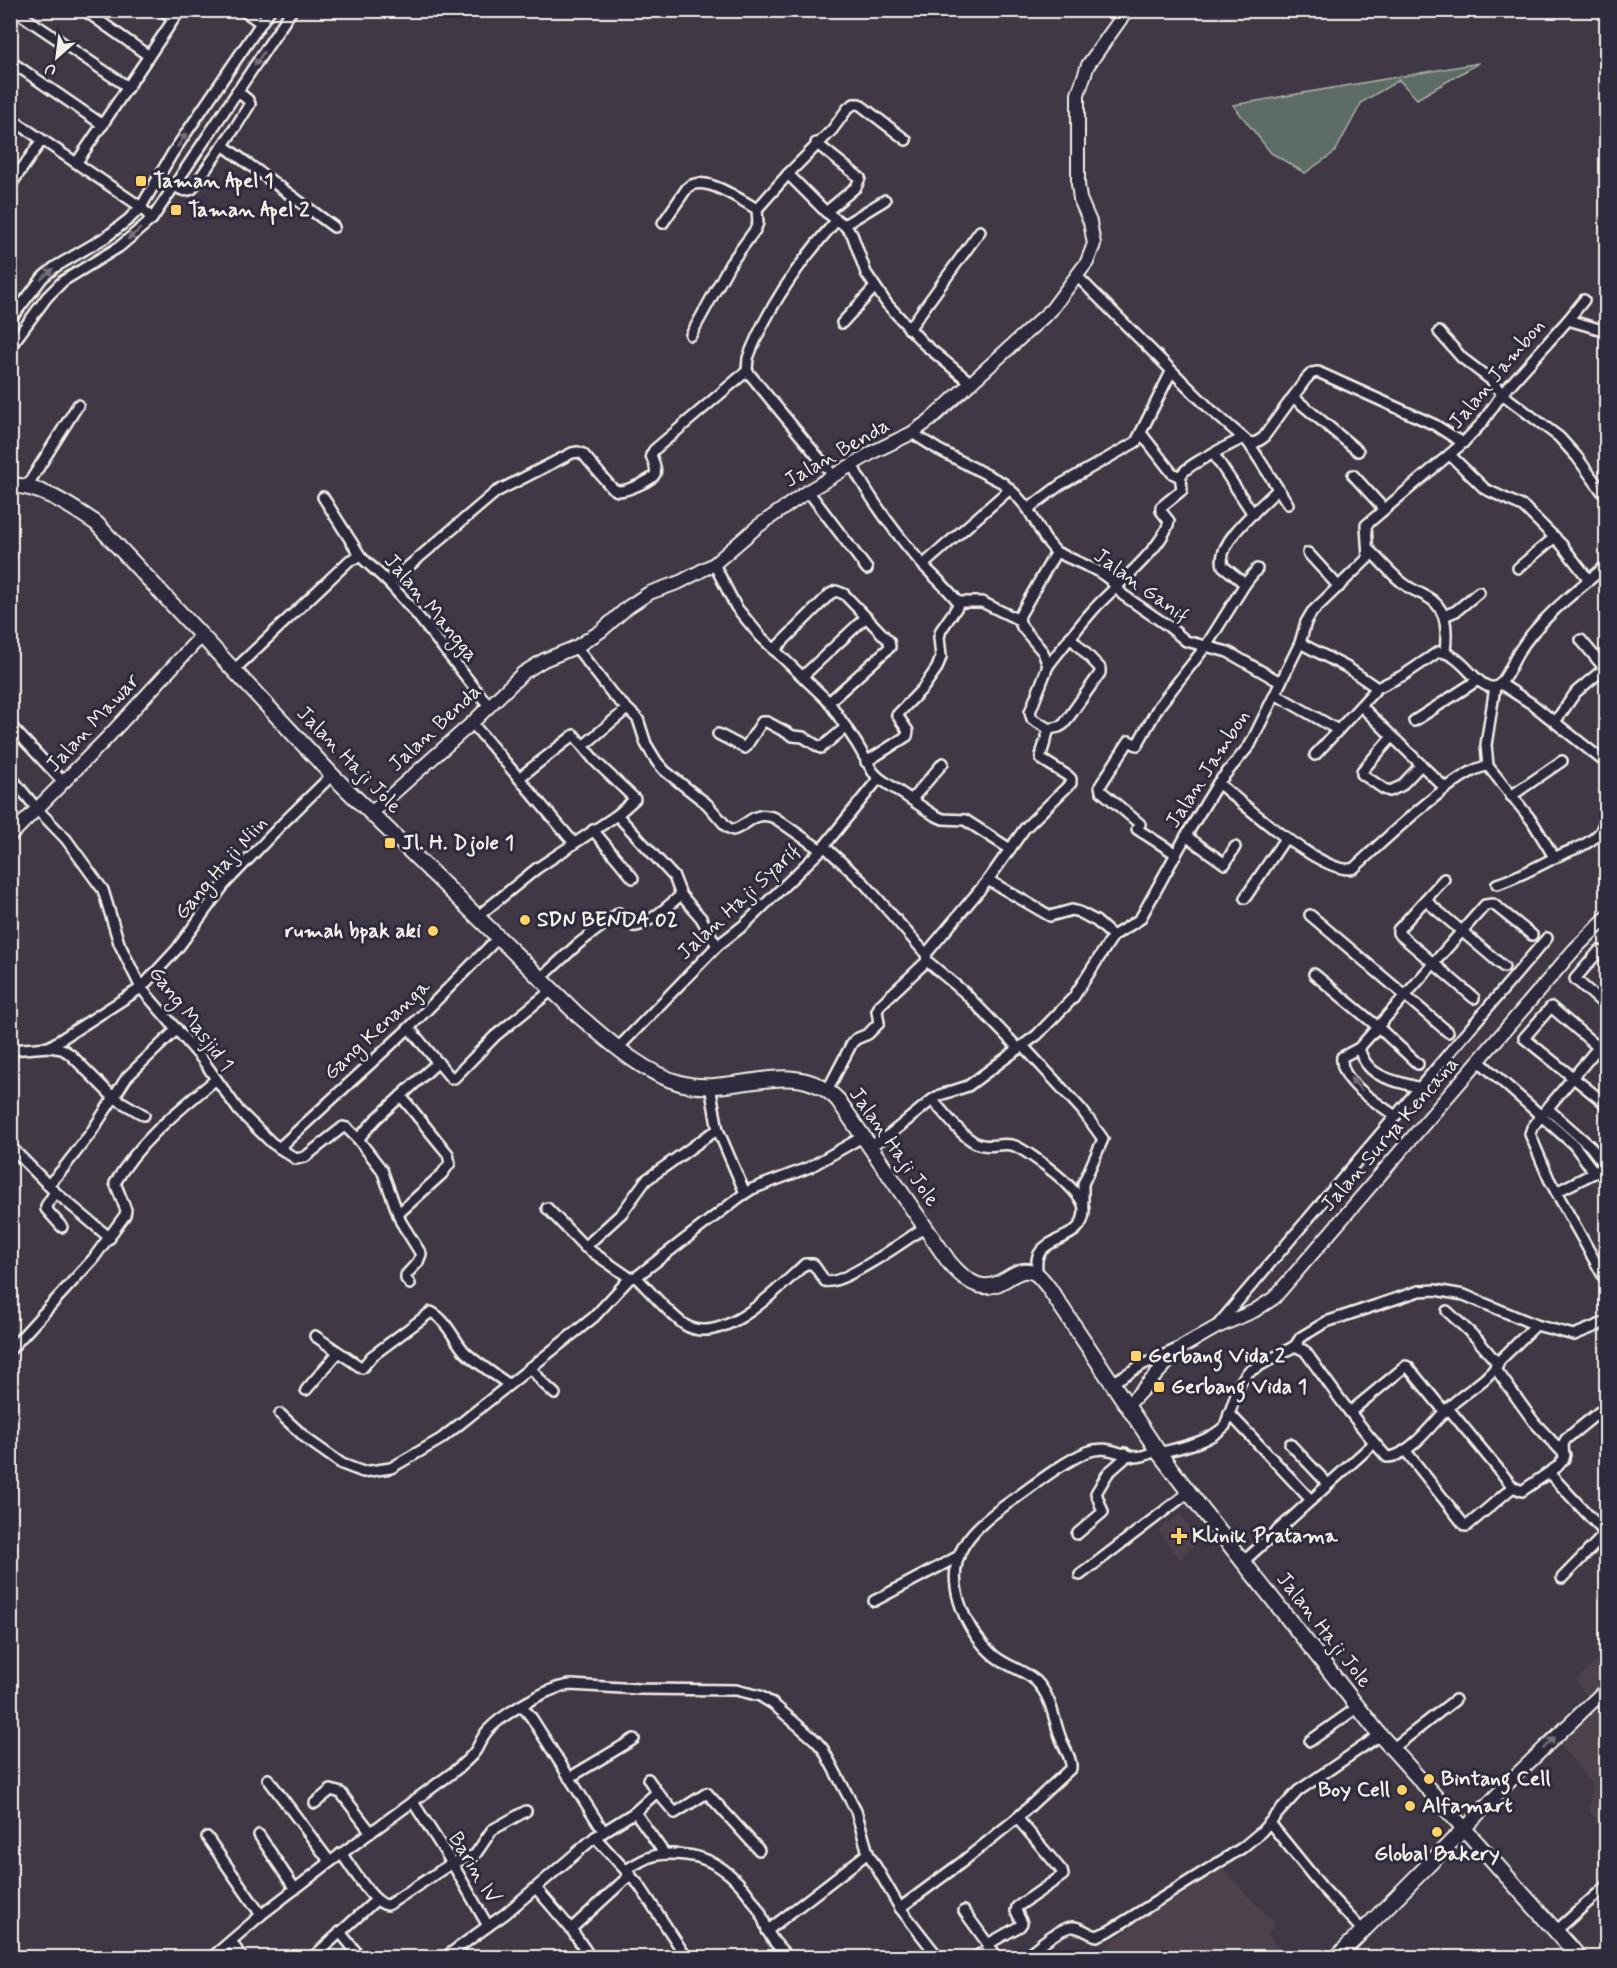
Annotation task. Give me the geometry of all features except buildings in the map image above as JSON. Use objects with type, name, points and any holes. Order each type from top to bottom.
[{"type":"main road","name":"Jalan Haji Jole","points":[[10,485],[27,486],[54,497],[96,523],[332,775],[578,1015],[618,1048],[666,1078],[681,1083],[710,1086],[785,1077],[804,1080],[827,1091],[838,1100],[956,1270],[974,1284],[985,1287],[1024,1271],[1037,1274],[1158,1451],[1380,1735],[1580,1958]]},
{"type":"main road","points":[[1343,1955],[1362,1930],[1464,1829]]},
{"type":"street","points":[[14,10],[128,87]]},
{"type":"street","points":[[84,10],[149,56]]},
{"type":"street","points":[[77,162],[177,15],[162,10]]},
{"type":"street","points":[[243,10],[261,23]]},
{"type":"street","points":[[10,320],[43,277],[106,237],[141,207],[172,154],[270,10]]},
{"type":"street","points":[[10,347],[47,297],[63,281],[119,247],[152,219],[292,10]]},
{"type":"street","name":"Jalan Benda","points":[[371,813],[472,723],[523,673],[544,660],[576,647],[601,631],[628,607],[649,593],[680,582],[714,564],[757,527],[833,474],[912,433],[950,404],[1051,309],[1087,262],[1094,244],[1090,222],[1080,199],[1078,184],[1078,94],[1088,65],[1127,10]]},
{"type":"street","points":[[10,61],[103,125]]},
{"type":"street","points":[[173,185],[182,191],[187,192],[192,189],[224,146],[249,104],[248,100],[237,91]]},
{"type":"street","points":[[692,335],[730,264],[755,230],[758,223],[757,209],[816,143],[832,130],[848,108],[859,104],[906,140]]},
{"type":"street","points":[[10,118],[141,207],[152,219]]},
{"type":"street","points":[[10,186],[13,176],[42,140]]},
{"type":"street","points":[[816,143],[860,178],[856,187],[826,212]]},
{"type":"street","points":[[224,146],[334,227]]},
{"type":"street","points":[[788,174],[852,234],[866,273],[909,329],[936,355],[971,383]]},
{"type":"street","points":[[663,224],[687,188],[692,183],[698,182],[711,185],[757,209]]},
{"type":"street","points":[[833,474],[747,371],[748,358],[783,289],[804,259],[840,223],[885,200]]},
{"type":"street","points":[[909,329],[980,231]]},
{"type":"street","points":[[1077,276],[1171,372],[1245,440],[1288,504]]},
{"type":"street","points":[[842,323],[875,287]]},
{"type":"street","points":[[1568,320],[1584,300]]},
{"type":"street","name":"Jalan Jambon","points":[[280,1414],[297,1432],[329,1456],[354,1469],[372,1472],[391,1468],[441,1438],[594,1317],[633,1277],[745,1193],[867,1141],[889,1135],[932,1100],[968,1086],[1037,1035],[1073,998],[1113,936],[1140,919],[1218,783],[1250,745],[1300,643],[1306,622],[1312,612],[1368,558],[1366,525],[1463,443],[1482,423],[1502,394],[1568,320],[1606,331]]},
{"type":"street","points":[[1439,332],[1462,358],[1491,380],[1502,394],[1559,437],[1577,457],[1606,497]]},
{"type":"street","points":[[389,583],[496,492],[572,453],[583,454],[610,487],[616,491],[649,481],[654,477],[656,471],[651,455],[654,450],[747,371]]},
{"type":"street","points":[[1028,509],[1060,485],[1092,469],[1136,442],[1171,372]]},
{"type":"street","points":[[1180,477],[1213,453],[1245,440],[1255,443],[1263,438],[1312,373],[1325,374],[1435,424],[1463,443]]},
{"type":"street","points":[[1293,397],[1358,451]]},
{"type":"street","points":[[27,486],[78,405]]},
{"type":"street","points":[[912,433],[939,450],[1003,483],[1028,509],[1056,552],[1020,615],[1022,627],[1043,652],[1048,666]]},
{"type":"street","points":[[1141,433],[1172,473],[1180,477]]},
{"type":"street","points":[[1213,453],[1253,514]]},
{"type":"street","points":[[1450,455],[1485,489],[1524,507],[1555,537],[1589,580]]},
{"type":"street","points":[[852,465],[891,525],[923,565],[958,602],[982,602],[1020,620]]},
{"type":"street","points":[[1353,475],[1384,508]]},
{"type":"street","points":[[1070,637],[1100,668],[1100,673],[1064,724],[1049,729],[1030,716],[1048,666],[1070,637],[1115,586],[1137,567],[1168,526],[1169,521],[1161,511],[1161,507],[1182,490],[1180,477]]},
{"type":"street","points":[[923,565],[1010,489]]},
{"type":"street","points":[[1245,584],[1222,566],[1221,560],[1235,530],[1278,489]]},
{"type":"street","points":[[808,491],[867,569]]},
{"type":"street","points":[[323,497],[361,556]]},
{"type":"street","points":[[1518,568],[1555,537]]},
{"type":"street","points":[[1369,550],[1394,576],[1432,600],[1444,615],[1447,632],[1445,652]]},
{"type":"street","name":"Jalan Ganif","points":[[1056,552],[1098,571],[1123,595],[1186,641],[1228,652],[1280,682]]},
{"type":"street","points":[[1308,553],[1339,587]]},
{"type":"street","name":"Jalan Mangga","points":[[234,670],[350,560],[361,556],[389,583],[489,705]]},
{"type":"street","points":[[714,564],[736,607],[761,637],[829,702],[866,762],[879,778],[943,819],[965,820],[1010,849]]},
{"type":"street","points":[[1554,857],[1532,821],[1488,766],[1486,745],[1498,685],[1517,654],[1535,629],[1606,566]]},
{"type":"street","points":[[1176,854],[1137,829],[1140,824],[1101,791],[1100,786],[1129,741],[1137,745],[1159,706],[1206,646],[1257,569]]},
{"type":"street","points":[[774,650],[830,594],[836,591],[844,594],[889,641],[890,646],[829,702]]},
{"type":"street","points":[[1444,615],[1456,611],[1479,592]]},
{"type":"street","points":[[866,762],[908,736],[908,732],[897,715],[923,688],[937,668],[941,657],[939,637],[941,630],[958,602]]},
{"type":"street","points":[[803,676],[866,617]]},
{"type":"street","name":"Jalan Mawar","points":[[10,836],[64,783],[202,635]]},
{"type":"street","points":[[1555,722],[1576,692],[1606,669],[1581,640]]},
{"type":"street","points":[[1300,643],[1348,668],[1377,688]]},
{"type":"street","points":[[576,647],[613,695],[638,720],[646,744],[665,771],[707,804],[733,830],[752,818],[768,815],[804,840],[822,848],[865,884],[927,957],[1082,1110],[1102,1139],[1083,1184],[1083,1222],[1078,1228],[1041,1250],[1037,1261],[1037,1274]]},
{"type":"street","points":[[1315,755],[1377,688],[1404,675],[1438,652],[1445,652],[1457,657],[1478,680],[1488,686],[1498,685],[1555,722],[1606,763]]},
{"type":"street","points":[[1414,721],[1478,680]]},
{"type":"street","points":[[1275,694],[1338,730]]},
{"type":"street","points":[[1361,706],[1445,788]]},
{"type":"street","points":[[583,746],[627,709]]},
{"type":"street","points":[[718,734],[745,748],[762,723],[767,722],[792,736],[803,737],[821,748],[846,727]]},
{"type":"street","points":[[472,723],[574,843]]},
{"type":"street","points":[[10,725],[64,783]]},
{"type":"street","points":[[827,1091],[852,1043],[868,1034],[879,1023],[877,1011],[880,1005],[927,957],[1038,814],[1071,783],[1068,776],[1041,759],[1049,729]]},
{"type":"street","points":[[477,917],[536,869],[617,815],[633,802],[634,797],[596,761],[573,735],[519,778]]},
{"type":"street","points":[[1392,737],[1362,771],[1362,774],[1390,791],[1401,786],[1421,765]]},
{"type":"street","points":[[1511,796],[1562,761]]},
{"type":"street","points":[[912,799],[943,763]]},
{"type":"street","points":[[1218,783],[1286,837],[1330,865],[1348,870],[1354,868],[1445,788],[1475,769],[1488,766]]},
{"type":"street","name":"Gang Haji Niin","points":[[49,1047],[141,988],[177,949],[225,885],[332,775]]},
{"type":"street","name":"Gang Masjid 1","points":[[10,776],[66,839],[103,890],[119,943],[141,988],[202,1059],[239,1111],[279,1148]]},
{"type":"street","name":"Jalan Haji Syarif","points":[[618,1048],[717,946],[744,925],[822,848],[879,778]]},
{"type":"street","points":[[1497,884],[1521,876],[1554,857],[1575,850],[1599,833],[1604,825],[1606,796]]},
{"type":"street","points":[[617,815],[674,877],[681,895],[701,918],[717,946]]},
{"type":"street","points":[[593,830],[633,878]]},
{"type":"street","points":[[1186,836],[1225,864],[1235,847]]},
{"type":"street","points":[[1245,898],[1286,837]]},
{"type":"street","points":[[1444,879],[1398,930],[1398,933],[1474,998]]},
{"type":"street","points":[[988,880],[1046,915],[1072,910],[1079,912],[1096,921],[1113,936]]},
{"type":"street","points":[[541,978],[578,944],[619,913],[631,926],[637,926],[681,895]]},
{"type":"street","points":[[1425,900],[1503,966]]},
{"type":"street","points":[[1395,1116],[1351,1082],[1341,1059],[1359,1048],[1485,905],[1493,904],[1532,935]]},
{"type":"street","points":[[1310,915],[1449,1032]]},
{"type":"street","name":"Jalan Surya Kencana","points":[[1113,1382],[1215,1328],[1254,1311],[1274,1298],[1574,950],[1606,918]]},
{"type":"street","name":"Gang Kenanga","points":[[279,1148],[312,1115],[410,1028],[499,937]]},
{"type":"street","points":[[1215,1328],[1547,938]]},
{"type":"street","points":[[1606,958],[1599,951],[1575,979],[1606,1006]]},
{"type":"street","points":[[1314,974],[1378,1027],[1418,1064]]},
{"type":"street","points":[[410,1028],[451,1078],[454,1078],[495,1036],[552,990]]},
{"type":"street","points":[[1603,1051],[1551,1006],[1524,1038],[1606,1104]]},
{"type":"street","points":[[48,1185],[90,1134],[127,1077],[177,1029]]},
{"type":"street","points":[[1606,1038],[1603,1051],[1573,1079],[1532,1128],[1530,1134],[1556,1192],[1606,1281]]},
{"type":"street","points":[[10,1050],[49,1047],[62,1049],[70,1054],[113,1097],[144,1115]]},
{"type":"street","points":[[1359,1048],[1370,1070],[1381,1076],[1420,1088]]},
{"type":"street","points":[[1479,1060],[1590,1146],[1606,1168],[1556,1192]]},
{"type":"street","points":[[358,1139],[438,1062]]},
{"type":"street","points":[[10,1350],[110,1238],[126,1213],[116,1181],[140,1147],[159,1127],[215,1080]]},
{"type":"street","points":[[710,1086],[718,1130],[745,1193]]},
{"type":"street","points":[[398,1214],[442,1174],[450,1163],[448,1154],[401,1096]]},
{"type":"street","points":[[932,1100],[975,1143],[987,1146],[1014,1146],[1066,1181],[1083,1202]]},
{"type":"street","points":[[1545,1112],[1574,1145],[1594,1173]]},
{"type":"street","points":[[279,1148],[298,1160],[343,1127],[350,1130],[382,1170],[398,1214],[421,1254],[420,1260],[406,1275],[410,1284]]},
{"type":"street","points":[[585,1247],[622,1213],[646,1180],[718,1130]]},
{"type":"street","points":[[10,1146],[55,1192],[110,1238]]},
{"type":"street","points":[[55,1192],[46,1209],[62,1227]]},
{"type":"street","points":[[547,1208],[585,1247],[633,1277],[683,1324],[700,1331],[721,1327],[753,1308],[770,1296],[805,1264],[813,1264],[825,1281],[836,1282],[925,1227]]},
{"type":"street","points":[[900,1908],[1017,1818],[1071,1768],[1050,1701],[1044,1690],[1028,1675],[993,1655],[967,1620],[957,1591],[956,1576],[959,1556],[964,1545],[986,1520],[1070,1461],[1089,1452],[1098,1450],[1125,1453],[1135,1457],[1198,1443],[1224,1426],[1244,1376],[1295,1346],[1301,1337],[1326,1322],[1419,1291],[1435,1290],[1464,1295],[1536,1325],[1574,1335],[1606,1322]]},
{"type":"street","points":[[1448,1311],[1477,1339],[1534,1422],[1565,1455]]},
{"type":"street","points":[[315,1336],[362,1368],[372,1356],[431,1312],[447,1328],[464,1351],[508,1384]]},
{"type":"street","points":[[1295,1346],[1305,1351],[1374,1443],[1387,1457],[1392,1457],[1405,1450],[1425,1433],[1536,1325]]},
{"type":"street","name":"Jalan Surya Kencana","points":[[1128,1405],[1182,1347]]},
{"type":"street","points":[[306,1390],[338,1353]]},
{"type":"street","points":[[1350,1412],[1406,1366],[1513,1487],[1519,1490],[1526,1489],[1564,1459],[1563,1444],[1566,1439],[1599,1412]]},
{"type":"street","points":[[530,1367],[555,1394]]},
{"type":"street","points":[[1229,1413],[1311,1500]]},
{"type":"street","points":[[1244,1561],[1374,1443]]},
{"type":"street","points":[[1290,1444],[1328,1484]]},
{"type":"street","points":[[1405,1450],[1465,1526],[1513,1487]]},
{"type":"street","points":[[1077,1534],[1104,1511],[1096,1493],[1108,1473],[1124,1459],[1125,1453]]},
{"type":"street","points":[[1549,1473],[1606,1533],[1562,1578]]},
{"type":"street","points":[[1080,1575],[1189,1492]]},
{"type":"street","points":[[874,1601],[959,1556]]},
{"type":"street","points":[[211,1958],[261,1915],[341,1853],[466,1761],[488,1730],[554,1688],[571,1685],[639,1689],[736,1690],[760,1696],[773,1704],[823,1749],[856,1811],[868,1853],[900,1908],[939,1958]]},
{"type":"street","points":[[1464,1829],[1515,1776],[1606,1689]]},
{"type":"street","points":[[1392,1749],[1455,1700]]},
{"type":"street","points":[[522,1707],[531,1717],[604,1832]]},
{"type":"street","points":[[1310,1741],[1358,1707]]},
{"type":"street","points":[[1023,1958],[1067,1928],[1073,1927],[1097,1935],[1109,1931],[1242,1848],[1270,1823],[1298,1791],[1380,1735]]},
{"type":"street","points":[[569,1778],[634,1739]]},
{"type":"street","points":[[268,1779],[330,1862]]},
{"type":"street","points":[[648,1779],[675,1813],[707,1793],[759,1850]]},
{"type":"street","points":[[315,1803],[331,1790],[341,1793],[370,1831]]},
{"type":"street","name":"Barin IV","points":[[413,1802],[452,1863],[488,1926],[595,1838],[635,1812],[657,1792]]},
{"type":"street","points":[[341,1853],[376,1900],[385,1906],[452,1863],[475,1855],[492,1830],[526,1810]]},
{"type":"street","points":[[635,1812],[664,1853]]},
{"type":"street","points":[[975,1958],[989,1945],[1020,1926],[1022,1923],[1016,1911],[1017,1907],[1063,1875],[1062,1870],[1017,1818]]},
{"type":"street","points":[[1270,1823],[1321,1886],[1362,1930]]},
{"type":"street","points":[[259,1835],[295,1889]]},
{"type":"street","points":[[207,1837],[261,1915]]},
{"type":"street","points":[[595,1838],[628,1873],[687,1958]]},
{"type":"street","points":[[571,1929],[628,1873],[650,1857],[664,1853],[699,1857],[719,1865],[729,1873],[751,1898],[767,1931],[789,1958]]},
{"type":"street","points":[[767,1931],[868,1853]]},
{"type":"street","points":[[1556,1931],[1606,1886]]},
{"type":"street","points":[[536,1888],[571,1929],[591,1958]]},
{"type":"street","points":[[312,1958],[376,1900]]},
{"type":"street","points":[[964,1911],[998,1958]]},
{"type":"street","points":[[444,1958],[488,1926]]},
{"type":"street","points":[[340,1932],[361,1958]]},
{"type":"street","points":[[231,1941],[242,1958]]},
{"type":"shaded area","name":"Klinik Pratama","points":[[1180,1514],[1200,1541],[1180,1559],[1158,1531]]},
{"type":"shaded area","points":[[1606,1653],[1606,1827],[1590,1813],[1591,1784],[1554,1736],[1592,1705],[1576,1680]]},
{"type":"shaded area","points":[[1217,1863],[1275,1924],[1268,1935],[1286,1957],[1091,1958]]},
{"type":"green space","points":[[1479,63],[1417,99],[1399,80],[1362,102],[1335,152],[1305,173],[1271,153],[1233,105]]},
{"type":"place","name":"Taman Apel 1","points":[[141,181]]},
{"type":"place","name":"Taman Apel 2","points":[[176,210]]},
{"type":"place","name":"Jl. H. Djole 1","points":[[390,843]]},
{"type":"place","name":"SDN BENDA 02","points":[[525,920]]},
{"type":"place","name":"rumah bpak aki","points":[[433,931]]},
{"type":"place","name":"Gerbang Vida 2","points":[[1136,1356]]},
{"type":"place","name":"Gerbang Vida 1","points":[[1159,1387]]},
{"type":"place","name":"Klinik Pratama","points":[[1179,1536]]},
{"type":"place","name":"Bintang Cell","points":[[1429,1779]]},
{"type":"place","name":"Boy Cell","points":[[1402,1790]]},
{"type":"place","name":"Alfamart","points":[[1410,1806]]},
{"type":"place","name":"Global Bakery","points":[[1437,1832]]}]
